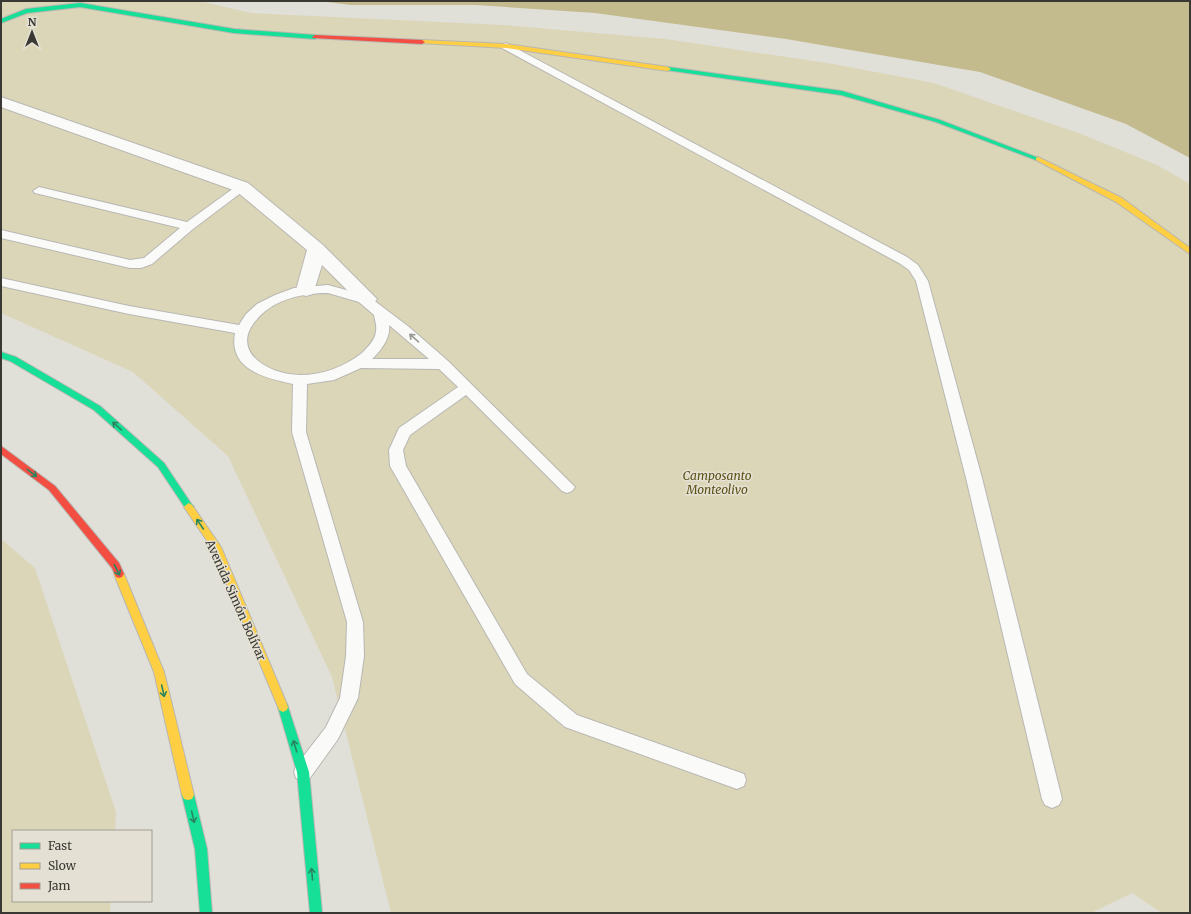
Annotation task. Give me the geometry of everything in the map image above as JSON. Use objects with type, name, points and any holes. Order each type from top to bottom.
[{"type":"main road","points":[[1,21],[26,11],[80,5],[234,31],[324,38],[506,46],[842,93],[938,121],[1032,156],[1119,200],[1190,252]]},
{"type":"main road","name":"Avenida Simón Bolívar","points":[[1,355],[14,359],[97,408],[161,465],[216,547],[281,701],[303,772],[316,913]]},
{"type":"main road","points":[[1,449],[52,488],[116,566],[159,672],[200,849],[206,913]]},
{"type":"street","points":[[1,102],[242,187],[318,249],[373,304]]},
{"type":"street","points":[[306,290],[318,249]]},
{"type":"lane","points":[[506,46],[903,260],[914,268],[922,281],[974,478],[1052,799]]},
{"type":"lane","points":[[1,234],[130,264],[141,264],[148,261],[189,226],[242,187]]},
{"type":"lane","points":[[39,191],[189,226]]},
{"type":"lane","points":[[1,282],[129,310],[242,330]]},
{"type":"lane","points":[[373,304],[384,324],[382,338],[374,351],[360,363],[342,372],[321,378],[300,380],[277,377],[258,370],[246,358],[240,345],[242,330],[251,316],[266,304],[285,295],[306,290],[328,289],[349,292],[373,304],[412,335],[567,487]]},
{"type":"lane","points":[[360,363],[443,364]]},
{"type":"lane","points":[[300,380],[299,432],[356,622],[355,656],[349,698],[332,733],[303,772]]},
{"type":"lane","points":[[466,388],[404,432],[396,450],[398,466],[521,679],[571,720],[737,780]]},
{"type":"green space","name":"Camposanto Monteolivo","points":[[1,1],[200,1],[251,13],[503,25],[666,39],[833,64],[934,83],[1081,134],[1157,165],[1190,184],[1190,913],[1162,913],[1132,893],[1091,913],[391,913],[332,677],[228,456],[133,372],[1,313]]},
{"type":"green space","points":[[1,539],[35,568],[116,812],[115,830],[12,830],[12,902],[111,902],[110,913],[1,913]]},
{"type":"shaded area","points":[[319,1],[1190,1],[1190,158],[1126,124],[980,72],[786,39],[595,13],[476,5],[351,5]]},
{"type":"traffic: fast","points":[[1,21],[26,11],[80,5],[234,31],[315,37]]},
{"type":"traffic: fast","points":[[668,69],[842,93],[938,121],[1038,159]]},
{"type":"traffic: fast","points":[[1,355],[13,359],[97,408],[161,465],[189,507]]},
{"type":"traffic: fast","points":[[283,707],[303,772],[316,913]]},
{"type":"traffic: fast","points":[[188,795],[201,849],[206,913]]},
{"type":"traffic: slow","points":[[422,42],[506,46],[668,69]]},
{"type":"traffic: slow","points":[[1038,159],[1119,200],[1190,252]]},
{"type":"traffic: slow","points":[[189,507],[216,547],[283,707]]},
{"type":"traffic: slow","points":[[119,574],[159,672],[188,795]]},
{"type":"traffic: jam","points":[[315,37],[422,42]]},
{"type":"traffic: jam","points":[[1,449],[52,488],[116,566],[119,574]]}]
